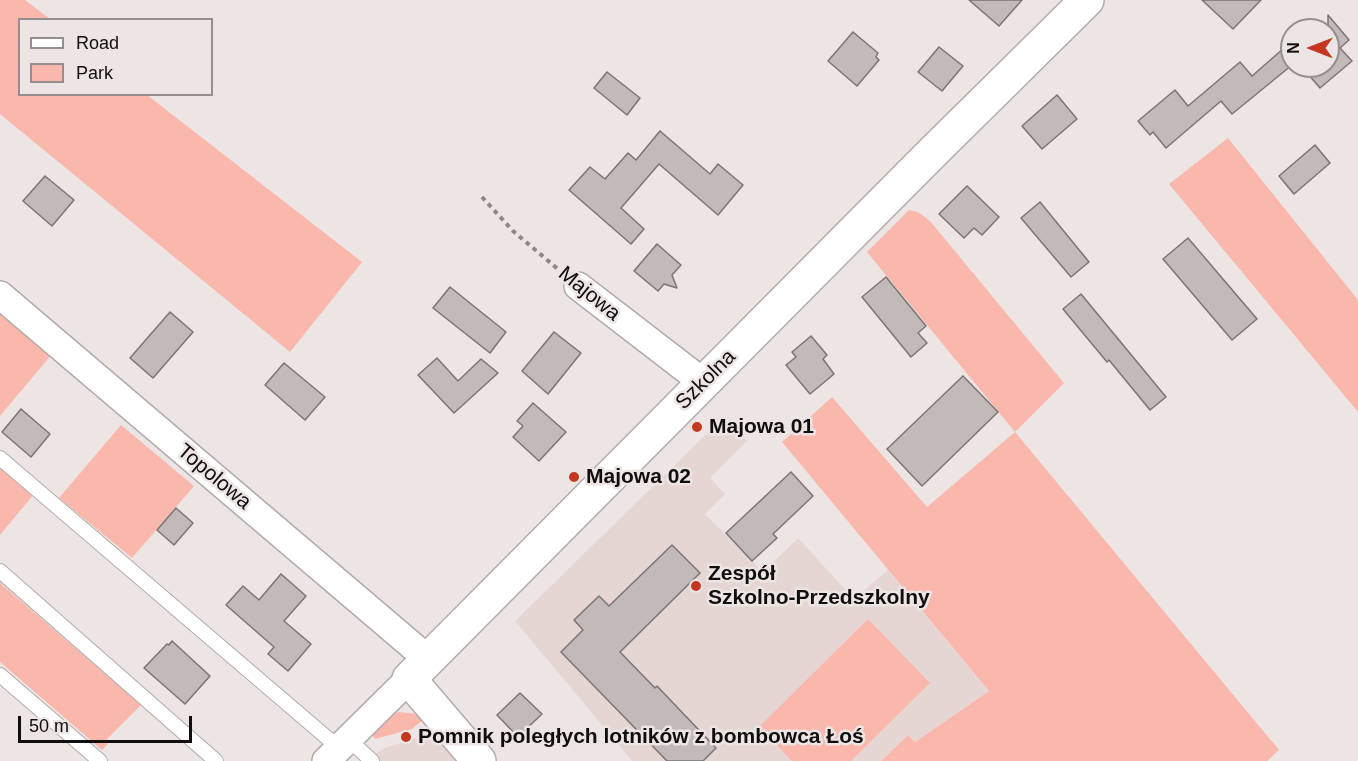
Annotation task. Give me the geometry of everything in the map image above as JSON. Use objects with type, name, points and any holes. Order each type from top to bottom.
[{"type":"street","name":"Szkolna","points":[[338,749],[1087,0]]},
{"type":"street","name":"Majowa","points":[[578,286],[704,383]]},
{"type":"street","name":"Topolowa","points":[[0,295],[419,669],[479,761]]},
{"type":"lane","points":[[0,458],[338,749],[372,761]]},
{"type":"lane","points":[[0,571],[216,761]]},
{"type":"lane","points":[[0,675],[100,761]]},
{"type":"path","name":"Majowa","points":[[482,197],[513,231],[578,286]]},
{"type":"shaded area","name":"Zespół Szkolno-Przedszkolny","points":[[723,418],[747,441],[710,478],[725,494],[705,514],[763,572],[798,538],[854,599],[888,570],[989,691],[915,742],[908,735],[881,761],[632,761],[515,621]]},
{"type":"shaded area","points":[[432,733],[456,761],[364,761],[385,748]]},
{"type":"green space","points":[[0,0],[25,0],[49,18],[18,18],[18,96],[148,96],[362,262],[290,352],[0,114]]},
{"type":"green space","points":[[1228,138],[1358,300],[1358,412],[1169,184]]},
{"type":"green space","points":[[909,210],[918,212],[930,221],[1064,383],[1015,432],[867,252]]},
{"type":"green space","points":[[0,310],[52,354],[0,416]]},
{"type":"green space","points":[[832,397],[927,507],[1015,432],[1279,750],[1267,761],[881,761],[908,735],[915,742],[989,691],[782,442]]},
{"type":"green space","points":[[121,425],[194,486],[132,558],[59,498]]},
{"type":"green space","points":[[0,466],[34,494],[0,535]]},
{"type":"green space","points":[[0,583],[141,705],[105,741],[108,744],[102,750],[0,662]]},
{"type":"green space","points":[[868,619],[930,683],[851,761],[792,761],[759,727]]},
{"type":"green space","points":[[399,712],[417,714],[425,718],[412,729],[375,739],[373,736],[375,731],[390,715]]},
{"type":"building","points":[[969,0],[1022,0],[999,26]]},
{"type":"building","points":[[1202,0],[1261,0],[1233,29]]},
{"type":"building","points":[[1340,29],[1349,40],[1340,48]]},
{"type":"building","points":[[853,32],[878,53],[876,57],[879,60],[857,86],[828,61]]},
{"type":"building","points":[[939,47],[963,66],[942,91],[918,72]]},
{"type":"building","points":[[1340,48],[1352,61],[1340,71]]},
{"type":"building","points":[[1280,52],[1280,75],[1232,114],[1221,101],[1166,148],[1153,132],[1150,135],[1138,121],[1175,90],[1188,106],[1240,62],[1252,76]]},
{"type":"building","points":[[607,72],[640,98],[627,115],[594,88]]},
{"type":"building","points":[[1311,78],[1332,78],[1320,88]]},
{"type":"building","points":[[1057,95],[1077,119],[1042,149],[1022,126]]},
{"type":"building","points":[[660,131],[710,174],[718,164],[743,185],[718,215],[659,164],[621,208],[644,229],[631,244],[569,190],[590,167],[605,179],[628,153],[636,160]]},
{"type":"building","points":[[1315,145],[1330,163],[1294,194],[1279,176]]},
{"type":"building","points":[[45,176],[74,200],[52,226],[23,201]]},
{"type":"building","points":[[967,186],[999,217],[982,235],[974,228],[964,238],[939,214]]},
{"type":"building","points":[[1040,202],[1089,262],[1071,277],[1021,218]]},
{"type":"building","points":[[1188,238],[1257,319],[1232,340],[1163,259]]},
{"type":"building","points":[[657,244],[681,265],[672,275],[677,288],[664,284],[658,291],[634,271]]},
{"type":"building","points":[[886,277],[926,326],[918,333],[927,343],[911,357],[862,297]]},
{"type":"building","points":[[450,287],[506,332],[490,353],[433,308]]},
{"type":"building","points":[[1081,294],[1166,397],[1150,410],[1063,309]]},
{"type":"building","points":[[170,312],[193,332],[153,378],[130,358]]},
{"type":"building","points":[[554,332],[581,353],[548,394],[522,371]]},
{"type":"building","points":[[811,336],[827,355],[823,359],[834,374],[810,394],[786,365],[796,357],[792,352]]},
{"type":"building","points":[[437,358],[458,381],[481,359],[498,373],[454,413],[418,375]]},
{"type":"building","points":[[284,363],[325,397],[305,420],[265,385]]},
{"type":"building","points":[[963,376],[998,412],[922,486],[887,449]]},
{"type":"building","points":[[533,403],[566,432],[539,461],[513,437],[523,426],[517,421]]},
{"type":"building","points":[[21,409],[50,434],[31,457],[2,432]]},
{"type":"building","points":[[791,472],[813,496],[773,534],[777,538],[752,561],[726,533]]},
{"type":"building","points":[[176,508],[193,523],[174,545],[157,530]]},
{"type":"building","points":[[672,545],[700,573],[620,652],[655,688],[657,686],[716,748],[703,761],[667,761],[561,652],[583,630],[574,620],[599,596],[609,606]]},
{"type":"building","points":[[281,574],[306,596],[284,621],[311,644],[288,671],[268,654],[274,647],[226,605],[243,586],[259,600]]},
{"type":"building","points":[[172,641],[210,676],[185,704],[144,668]]},
{"type":"building","points":[[520,693],[542,714],[518,737],[497,715]]},
{"type":"place","name":"Majowa 01","points":[[697,427]]},
{"type":"place","name":"Majowa 02","points":[[574,477]]},
{"type":"place","name":"Zespół Szkolno-Przedszkolny","points":[[696,586]]},
{"type":"place","name":"Pomnik poległych lotników z bombowca Łoś","points":[[406,737]]}]
